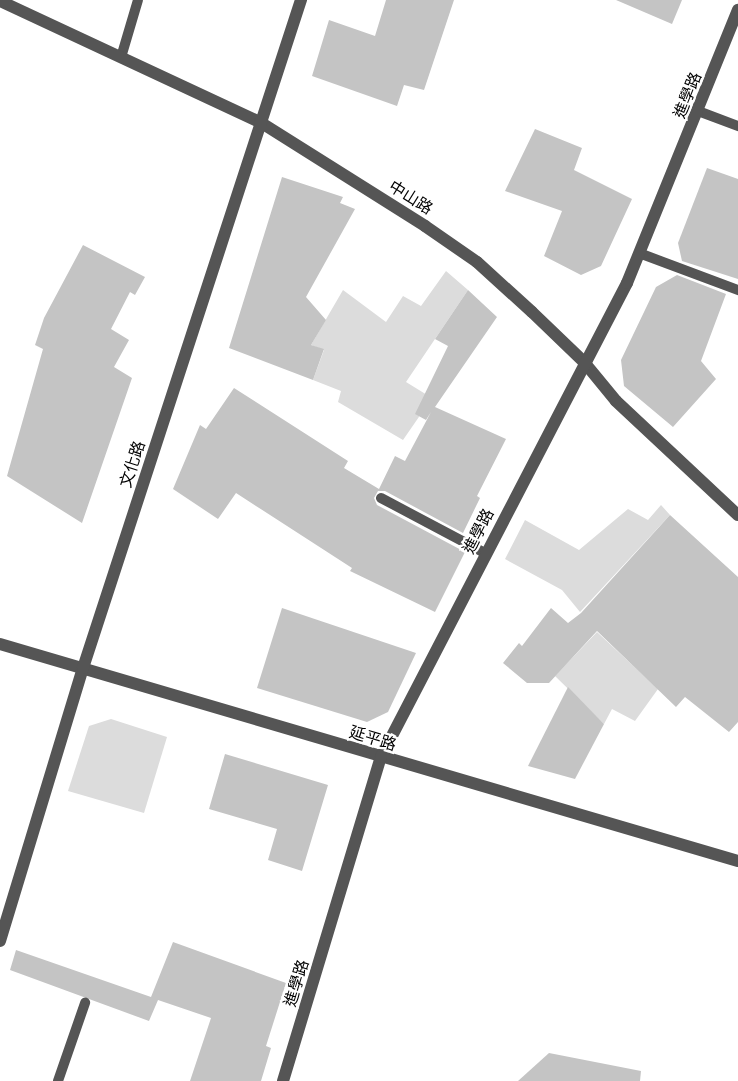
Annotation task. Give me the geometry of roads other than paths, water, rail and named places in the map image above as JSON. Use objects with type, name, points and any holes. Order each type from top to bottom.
[{"type":"street","name":"文化路","points":[[0,941],[83,668],[301,0]]},
{"type":"street","name":"中山路","points":[[0,1],[122,54],[260,122],[477,262],[584,362],[616,401],[738,514]]},
{"type":"street","name":"進學路","points":[[283,1081],[381,757],[639,253],[738,10]]},
{"type":"street","name":"延平路","points":[[0,644],[738,861]]},
{"type":"lane","points":[[122,54],[138,0]]},
{"type":"lane","points":[[698,111],[738,126]]},
{"type":"lane","points":[[639,253],[738,290]]},
{"type":"lane","points":[[381,498],[485,553]]},
{"type":"lane","points":[[58,1081],[85,1003]]}]
